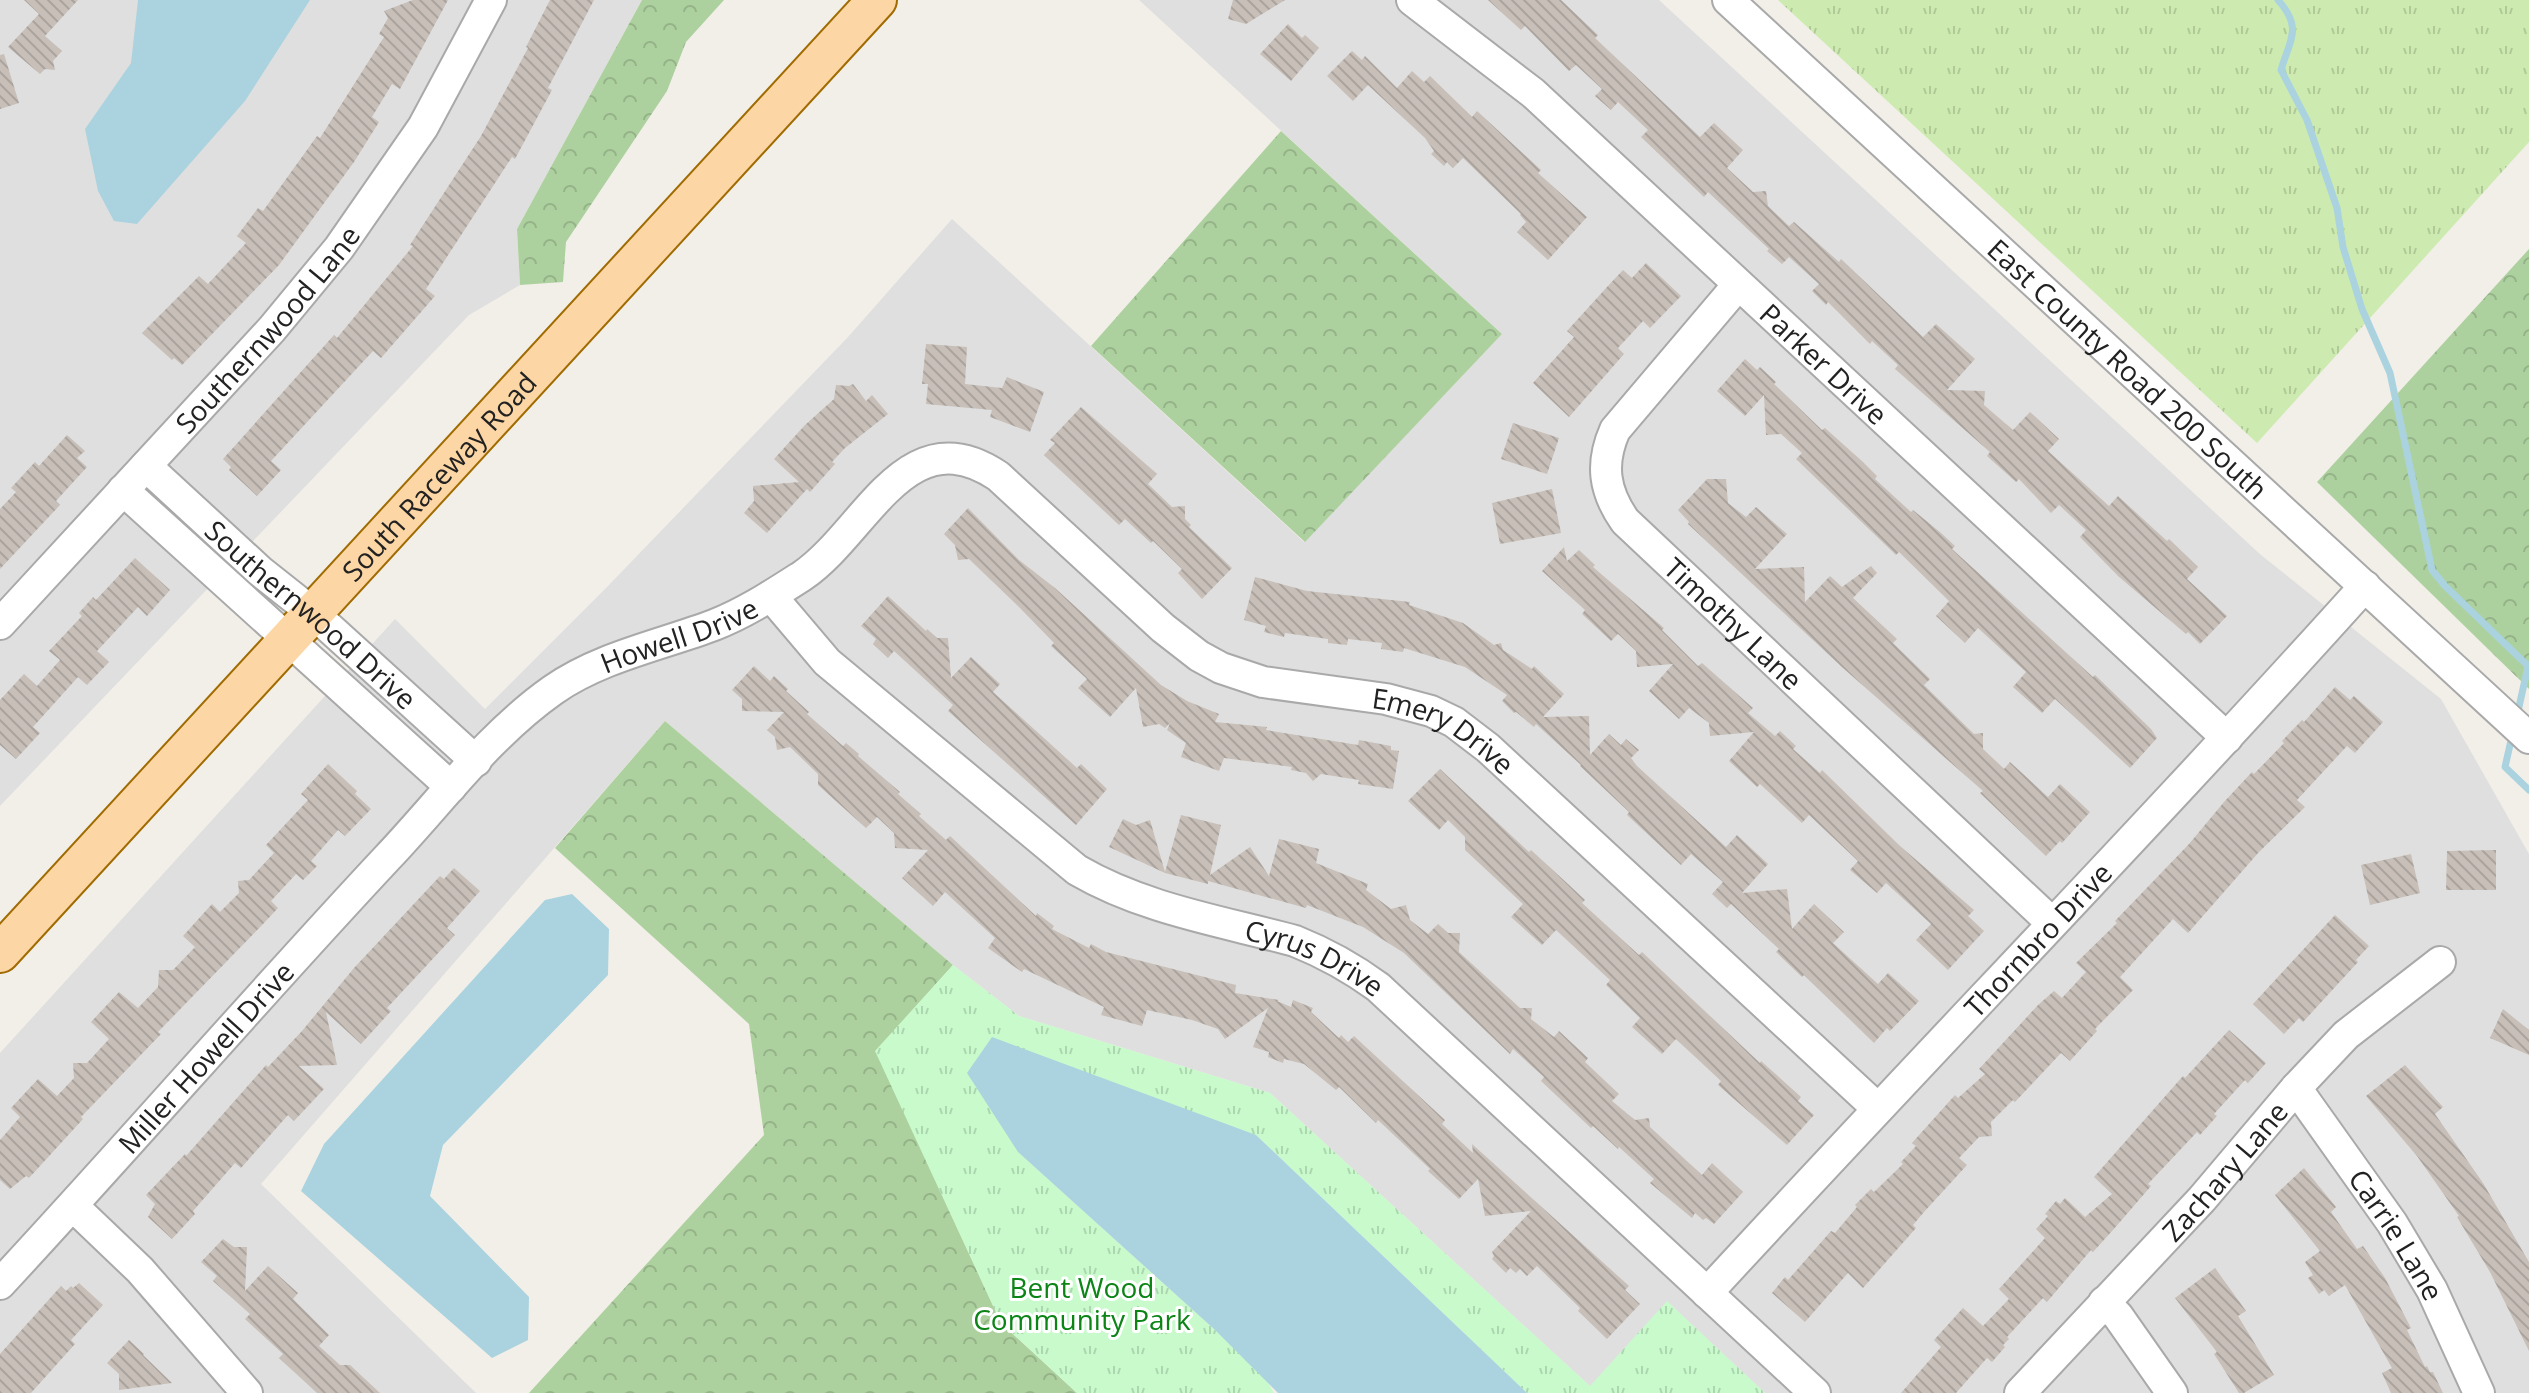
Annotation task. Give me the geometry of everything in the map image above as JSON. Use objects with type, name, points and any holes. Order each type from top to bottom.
[{"type":"main road","name":"South Raceway Road","points":[[0,953],[877,0]]},
{"type":"street","name":"Southernwood Lane","points":[[0,624],[272,329],[353,229],[423,127],[491,0]]},
{"type":"street","name":"Parker Drive","points":[[1412,0],[1533,93],[2227,738]]},
{"type":"street","name":"East County Road 200 South","points":[[1728,0],[2529,738]]},
{"type":"street","name":"Timothy Lane","points":[[1738,285],[1615,430],[1607,448],[1605,467],[1607,487],[1614,505],[1625,521],[2052,923]]},
{"type":"street","name":"Howell Drive","points":[[414,830],[451,787],[530,709],[570,680],[611,661],[718,624],[771,596],[817,566],[907,471],[935,458],[952,457]]},
{"type":"street","name":"Emery Drive","points":[[952,457],[981,464],[998,476],[1163,628],[1199,656],[1221,668],[1263,682],[1386,699],[1431,711],[1469,732],[1877,1108]]},
{"type":"street","name":"Southernwood Drive","points":[[146,466],[476,761]]},
{"type":"street","name":"Southernwood Drive","points":[[123,490],[451,787]]},
{"type":"street","name":"Thornbro Drive","points":[[1707,1293],[1877,1108],[2227,738],[2365,586]]},
{"type":"street","name":"Cyrus Drive","points":[[771,596],[827,662],[1077,870],[1145,902],[1295,941],[1359,973],[1815,1393]]},
{"type":"street","name":"Miller Howell Drive","points":[[0,1284],[304,947],[414,830]]},
{"type":"street","name":"Zachary Lane","points":[[2020,1393],[2202,1199],[2296,1088],[2346,1035],[2440,962]]},
{"type":"street","name":"Carrie Lane","points":[[2296,1088],[2392,1223],[2432,1290],[2479,1393]]},
{"type":"street","points":[[73,1206],[140,1270],[247,1393]]},
{"type":"street","points":[[2104,1302],[2118,1316],[2172,1393]]},
{"type":"shaded area","points":[[0,0],[642,0],[517,229],[520,285],[469,315],[0,806]]},
{"type":"shaded area","points":[[1139,0],[1659,0],[2261,555],[2441,699],[2529,854],[2529,1393],[1765,1393],[1667,1302],[1591,1387],[1270,1093],[1019,1016],[953,965],[665,721],[261,1184],[476,1393],[0,1393],[0,1053],[395,619],[485,709],[848,337],[952,219],[1304,542],[1502,334]]},
{"type":"green space","points":[[642,0],[724,0],[686,42],[667,91],[566,242],[563,282],[520,285],[517,229]]},
{"type":"green space","points":[[1778,0],[2529,0],[2529,142],[2257,443]]},
{"type":"green space","points":[[1281,131],[1502,334],[1305,542],[1091,346]]},
{"type":"green space","points":[[2529,249],[2529,689],[2317,482]]},
{"type":"green space","points":[[665,721],[953,965],[876,1051],[1001,1323],[1077,1393],[529,1393],[764,1135],[749,1024],[555,848]]},
{"type":"green space","name":"Bent Wood Community Park","points":[[953,965],[1019,1016],[1270,1093],[1590,1386],[1667,1301],[1765,1393],[1527,1393],[1256,1135],[1018,1152],[1214,1329],[1267,1381],[1274,1393],[1077,1393],[1001,1323],[875,1051]]},
{"type":"water","points":[[138,0],[310,0],[245,101],[137,224],[114,221],[98,191],[85,129],[131,63]]},
{"type":"water","points":[[572,894],[609,929],[608,975],[443,1145],[430,1196],[529,1297],[528,1340],[492,1358],[301,1191],[324,1144],[545,900]]},
{"type":"water","points":[[992,1037],[1256,1135],[1527,1393],[1278,1393],[1214,1329],[1018,1152],[967,1073]]},
{"type":"building","points":[[24,0],[78,0],[45,36],[62,51],[53,61],[55,70],[45,69],[40,74],[8,47],[39,14]]},
{"type":"building","points":[[413,0],[448,0],[400,89],[392,84],[372,117],[379,122],[354,162],[279,265],[182,365],[174,358],[172,360],[142,333],[199,276],[208,284],[246,243],[237,236],[258,208],[263,211],[317,136],[320,138],[384,37],[379,34],[388,18],[384,11]]},
{"type":"building","points":[[550,0],[594,0],[548,88],[552,90],[515,159],[512,157],[426,289],[435,296],[381,358],[373,351],[271,461],[281,470],[257,496],[229,470],[231,467],[223,459],[334,335],[337,338],[413,246],[410,245],[481,136]]},
{"type":"building","points":[[1233,0],[1285,0],[1246,24],[1228,19]]},
{"type":"building","points":[[1488,0],[1561,0],[1598,35],[1595,38],[1700,137],[1714,123],[1743,150],[1727,168],[1753,192],[1766,191],[1768,206],[1789,226],[1794,222],[1839,262],[1841,259],[1923,337],[1936,324],[1975,359],[1947,390],[1985,391],[1984,405],[2013,430],[2030,412],[2059,439],[2048,451],[2109,506],[2118,496],[2167,541],[2169,539],[2198,567],[2187,579],[2227,616],[2200,644],[2188,632],[2186,634],[2118,576],[2080,537],[2086,530],[2059,505],[2051,513],[2019,479],[2016,482],[1987,456],[1990,452],[1895,369],[1898,365],[1872,341],[1870,344],[1828,302],[1826,305],[1812,291],[1819,284],[1789,257],[1782,264],[1708,192],[1704,197],[1641,137],[1648,130],[1618,102],[1611,110],[1595,96],[1602,89],[1576,65],[1569,71],[1525,26],[1521,30]]},
{"type":"building","points":[[1288,24],[1302,38],[1305,35],[1319,48],[1291,81],[1260,54]]},
{"type":"building","points":[[1352,51],[1362,60],[1365,56],[1397,88],[1412,71],[1424,82],[1430,76],[1472,117],[1477,111],[1587,217],[1548,260],[1517,232],[1526,222],[1521,214],[1463,158],[1453,168],[1447,162],[1444,166],[1431,154],[1434,151],[1425,138],[1368,85],[1353,101],[1327,76]]},
{"type":"building","points":[[4,54],[19,103],[0,109],[0,55]]},
{"type":"building","points":[[1646,263],[1681,296],[1650,328],[1643,321],[1618,348],[1624,354],[1569,417],[1533,383],[1574,337],[1567,331],[1623,270],[1632,278]]},
{"type":"building","points":[[926,344],[967,347],[965,384],[1002,388],[1007,377],[1044,392],[1030,432],[990,417],[992,410],[926,404],[928,384],[922,384]]},
{"type":"building","points":[[1745,359],[1757,370],[1760,367],[1822,430],[1825,428],[1863,462],[1877,476],[1875,479],[1911,512],[1913,510],[1941,533],[1955,546],[1952,549],[2093,677],[2095,675],[2151,729],[2157,738],[2130,768],[2055,699],[2042,713],[2013,687],[2026,672],[1978,628],[1965,643],[1936,616],[1949,601],[1796,459],[1802,453],[1781,434],[1766,435],[1764,395],[1745,416],[1717,391]]},
{"type":"building","points":[[853,384],[866,401],[872,395],[888,414],[845,448],[810,492],[807,489],[767,533],[744,513],[754,501],[753,486],[799,482],[774,459],[834,399],[836,385]]},
{"type":"building","points":[[1081,407],[1157,474],[1148,484],[1172,507],[1185,506],[1185,519],[1191,525],[1189,527],[1232,568],[1202,599],[1178,573],[1182,569],[1153,541],[1151,543],[1125,519],[1119,525],[1044,455],[1055,443],[1050,440]]},
{"type":"building","points":[[1513,423],[1559,438],[1547,474],[1501,459]]},
{"type":"building","points":[[67,435],[85,451],[77,458],[87,467],[56,501],[60,505],[0,569],[0,509],[16,492],[11,488],[35,462],[39,466]]},
{"type":"building","points":[[1707,479],[1726,479],[1728,503],[1746,517],[1756,507],[1787,534],[1755,569],[1804,567],[1805,602],[1830,576],[1842,587],[1871,566],[1877,573],[1853,598],[1897,639],[1893,643],[1930,679],[1924,685],[1974,734],[1983,733],[1983,749],[2004,769],[2010,762],[2048,797],[2060,784],[2090,812],[2062,843],[2060,841],[2046,856],[1980,793],[1983,791],[1843,668],[1688,524],[1678,510]]},
{"type":"building","points":[[1552,489],[1561,533],[1500,544],[1492,503]]},
{"type":"building","points":[[968,508],[1019,560],[1055,588],[1161,685],[1187,701],[1219,714],[1215,722],[1267,727],[1266,730],[1358,745],[1359,740],[1391,746],[1391,750],[1399,751],[1393,789],[1321,774],[1313,781],[1306,773],[1291,770],[1292,767],[1224,758],[1219,771],[1181,757],[1186,743],[1167,730],[1170,723],[1165,728],[1159,724],[1143,727],[1136,688],[1110,717],[1078,688],[1087,679],[1051,646],[1054,643],[969,559],[958,560],[955,545],[944,534]]},
{"type":"building","points":[[1564,547],[1567,561],[1579,550],[1595,565],[1593,567],[1664,628],[1662,630],[1698,666],[1702,663],[1753,708],[1748,713],[1775,736],[1780,731],[1796,746],[1793,749],[1820,773],[1822,770],[1900,846],[1974,910],[1968,916],[1984,931],[1948,970],[1916,940],[1931,924],[1886,883],[1877,893],[1850,870],[1858,861],[1809,815],[1802,823],[1760,784],[1757,787],[1729,761],[1754,732],[1710,736],[1709,723],[1689,708],[1679,719],[1649,691],[1673,664],[1637,667],[1636,651],[1618,634],[1611,641],[1582,614],[1585,610],[1542,571]]},
{"type":"building","points":[[135,558],[170,590],[147,616],[138,607],[97,651],[109,662],[87,685],[78,677],[33,727],[40,733],[16,759],[0,745],[0,700],[24,674],[37,686],[60,660],[49,651],[82,616],[79,613],[93,597],[96,600]]},
{"type":"building","points":[[1255,577],[1307,591],[1410,602],[1409,605],[1463,623],[1494,645],[1501,643],[1503,650],[1532,669],[1534,666],[1564,694],[1543,717],[1589,716],[1590,755],[1609,734],[1621,745],[1626,739],[1639,750],[1631,758],[1637,766],[1726,847],[1737,835],[1768,864],[1742,893],[1787,889],[1792,929],[1814,904],[1844,932],[1833,943],[1878,984],[1888,973],[1919,1001],[1874,1043],[1776,952],[1779,949],[1731,904],[1727,908],[1712,894],[1723,882],[1691,854],[1681,865],[1536,724],[1534,727],[1514,713],[1502,701],[1507,695],[1465,667],[1404,648],[1403,652],[1381,649],[1382,643],[1348,639],[1347,645],[1328,643],[1328,639],[1285,633],[1284,637],[1264,632],[1266,626],[1244,620]]},
{"type":"building","points":[[888,596],[926,631],[937,638],[948,638],[951,678],[971,657],[1000,684],[993,692],[1077,768],[1081,764],[1107,789],[1076,825],[948,711],[953,705],[894,651],[888,658],[873,644],[876,639],[861,626]]},
{"type":"building","points":[[754,666],[770,681],[774,676],[809,712],[807,714],[843,746],[846,743],[859,754],[900,792],[898,794],[921,814],[919,816],[946,840],[950,836],[1036,916],[1037,913],[1054,926],[1052,929],[1089,948],[1091,944],[1106,952],[1236,985],[1235,993],[1279,1000],[1291,1007],[1293,1000],[1313,1008],[1311,1012],[1339,1038],[1341,1035],[1348,1042],[1354,1036],[1445,1120],[1442,1124],[1473,1153],[1472,1144],[1629,1286],[1625,1290],[1640,1304],[1607,1339],[1537,1266],[1527,1276],[1520,1269],[1516,1273],[1510,1268],[1506,1273],[1492,1259],[1492,1252],[1531,1211],[1485,1216],[1478,1179],[1459,1199],[1378,1120],[1376,1123],[1339,1087],[1336,1090],[1304,1064],[1284,1059],[1283,1063],[1268,1057],[1269,1052],[1253,1047],[1268,1008],[1225,1039],[1218,1029],[1147,1010],[1142,1026],[1101,1015],[1104,1007],[1024,969],[1022,972],[988,948],[995,938],[945,892],[933,906],[902,878],[928,850],[895,848],[894,833],[877,817],[866,828],[818,785],[818,774],[790,747],[777,750],[775,737],[767,730],[784,712],[742,711],[742,699],[732,690]]},
{"type":"building","points":[[2335,687],[2350,700],[2354,696],[2383,722],[2355,753],[2347,746],[2297,800],[2305,807],[2259,852],[2188,933],[2173,919],[2120,977],[2133,990],[2095,1029],[2097,1031],[2070,1061],[2061,1053],[2015,1102],[2013,1100],[1991,1122],[1992,1136],[1979,1137],[1959,1158],[1967,1165],[1913,1225],[1916,1228],[1863,1288],[1848,1273],[1805,1322],[1772,1293],[1785,1277],[1788,1280],[1831,1231],[1835,1233],[1871,1189],[1874,1192],[1903,1164],[1901,1162],[1916,1146],[1912,1143],[1955,1095],[1958,1098],[1985,1074],[1979,1069],[2038,1005],[2054,991],[2062,998],[2086,972],[2076,963],[2117,923],[2115,921],[2189,844],[2224,802]]},
{"type":"building","points":[[328,764],[371,809],[345,836],[338,830],[311,861],[317,866],[303,880],[296,874],[271,901],[278,908],[158,1032],[161,1034],[81,1117],[83,1119],[29,1178],[26,1176],[10,1189],[0,1180],[0,1140],[20,1117],[11,1108],[38,1079],[57,1096],[74,1078],[73,1063],[87,1063],[109,1039],[91,1022],[119,992],[138,1008],[158,987],[159,970],[173,970],[195,947],[183,936],[212,904],[220,912],[239,893],[238,881],[249,880],[274,853],[266,845],[308,800],[301,794]]},
{"type":"building","points":[[1440,769],[1568,884],[1585,900],[1582,903],[1639,955],[1642,952],[1760,1063],[1801,1097],[1798,1101],[1814,1115],[1787,1145],[1718,1085],[1721,1081],[1676,1039],[1662,1054],[1632,1027],[1640,1018],[1606,985],[1610,980],[1556,930],[1542,945],[1511,917],[1523,904],[1465,850],[1465,837],[1448,820],[1439,830],[1408,801]]},
{"type":"building","points":[[1181,815],[1221,825],[1210,875],[1250,847],[1269,876],[1279,839],[1319,849],[1316,863],[1368,884],[1366,890],[1391,909],[1406,905],[1410,920],[1428,934],[1438,924],[1448,933],[1460,933],[1459,952],[1520,1008],[1532,1008],[1531,1019],[1554,1037],[1559,1031],[1588,1058],[1585,1062],[1619,1094],[1612,1101],[1635,1120],[1649,1118],[1650,1127],[1702,1175],[1712,1163],[1743,1192],[1714,1224],[1695,1213],[1692,1218],[1650,1183],[1654,1179],[1619,1147],[1593,1126],[1591,1128],[1541,1081],[1544,1077],[1513,1049],[1510,1054],[1404,953],[1363,927],[1307,905],[1306,908],[1208,881],[1208,884],[1165,873],[1109,847],[1123,819],[1136,825],[1150,820],[1165,872]]},
{"type":"building","points":[[2496,850],[2496,890],[2446,890],[2447,851]]},
{"type":"building","points":[[2411,854],[2420,893],[2370,905],[2361,865]]},
{"type":"building","points":[[454,868],[480,891],[447,928],[455,935],[387,1008],[391,1011],[361,1044],[326,1012],[337,1065],[299,1066],[324,1089],[294,1121],[288,1115],[241,1168],[235,1163],[172,1239],[148,1217],[155,1204],[146,1195],[186,1156],[266,1065],[268,1067],[302,1031],[354,968],[440,876],[444,879]]},
{"type":"building","points":[[2335,915],[2369,946],[2303,1022],[2299,1018],[2284,1034],[2253,1004]]},
{"type":"building","points":[[2503,1009],[2529,1030],[2529,1055],[2490,1038]]},
{"type":"building","points":[[2229,1030],[2266,1063],[2248,1083],[2245,1080],[2214,1114],[2217,1116],[2200,1135],[2197,1132],[2148,1184],[2151,1186],[2047,1302],[2043,1298],[2007,1337],[2005,1347],[1992,1362],[1987,1358],[1956,1393],[1901,1393],[1941,1347],[1934,1340],[1963,1308],[1983,1326],[2009,1299],[1999,1289],[2045,1238],[2036,1229],[2056,1201],[2060,1204],[2065,1198],[2085,1217],[2112,1194],[2094,1177],[2183,1076],[2185,1078]]},
{"type":"building","points":[[2405,1065],[2443,1107],[2435,1114],[2483,1183],[2529,1262],[2529,1351],[2459,1216],[2417,1156],[2366,1096]]},
{"type":"building","points":[[2304,1168],[2336,1207],[2331,1212],[2357,1249],[2363,1246],[2385,1278],[2411,1328],[2407,1330],[2425,1367],[2433,1372],[2443,1393],[2391,1393],[2382,1373],[2392,1368],[2345,1285],[2329,1296],[2324,1290],[2319,1294],[2308,1278],[2313,1275],[2305,1262],[2320,1251],[2275,1195]]},
{"type":"building","points":[[223,1239],[234,1247],[247,1247],[245,1291],[268,1266],[298,1293],[293,1299],[329,1335],[319,1346],[340,1365],[350,1365],[380,1393],[317,1393],[279,1358],[283,1354],[245,1319],[250,1314],[213,1281],[217,1276],[201,1262]]},
{"type":"building","points":[[2215,1268],[2246,1311],[2238,1316],[2274,1375],[2244,1393],[2239,1393],[2214,1354],[2217,1352],[2175,1298]]},
{"type":"building","points":[[79,1283],[103,1305],[71,1340],[75,1344],[31,1393],[0,1393],[0,1354],[61,1286],[66,1291]]},
{"type":"building","points":[[129,1340],[172,1383],[119,1390],[119,1374],[107,1363]]},
{"type":"waterway","points":[[2278,0],[2292,26],[2291,42],[2281,70],[2307,120],[2337,208],[2343,247],[2362,309],[2390,373],[2432,570],[2528,666],[2517,716]]},
{"type":"waterway","points":[[2512,736],[2505,767],[2529,790]]}]
